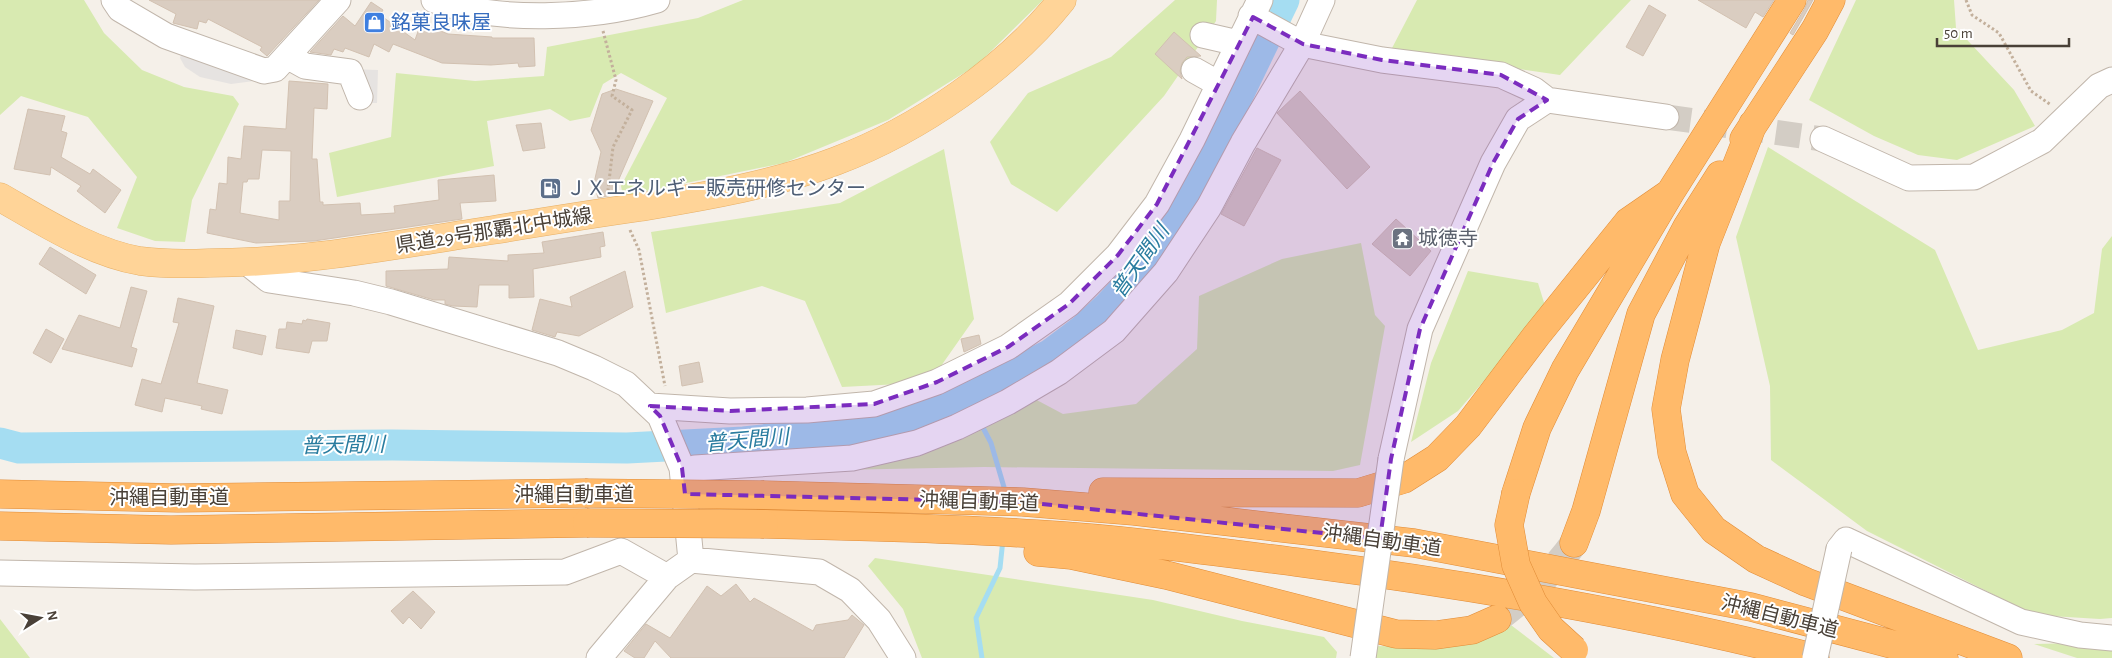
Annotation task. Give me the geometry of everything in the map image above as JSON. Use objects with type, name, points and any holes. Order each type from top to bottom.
[{"type":"highway","points":[[1582,654],[1551,629],[1533,603],[1516,565],[1509,525],[1516,493],[1537,428],[1565,370],[1670,193],[1792,0]]},
{"type":"highway","points":[[1574,543],[1586,511],[1641,314],[1687,227],[1815,30],[1831,0]]},
{"type":"highway","points":[[1753,124],[1706,243],[1674,360],[1666,410],[1672,454],[1685,494],[1714,530],[1756,559],[1806,582],[2008,658]]},
{"type":"highway","points":[[1023,502],[1075,492],[1358,493],[1404,479],[1437,458],[1468,426],[1536,336],[1628,222],[1670,193]]},
{"type":"highway","name":"沖縄自動車道","points":[[0,494],[178,498],[585,493],[764,495],[1023,502],[1144,512],[1414,543],[1751,608],[1944,658]]},
{"type":"highway","name":"沖縄自動車道","points":[[0,526],[171,530],[587,523],[764,524],[896,527],[1037,534],[1151,543],[1412,577],[1560,601],[1741,639],[1815,658]]},
{"type":"highway","points":[[896,527],[977,546],[1071,555],[1166,575],[1396,634],[1436,635],[1472,630],[1497,619]]},
{"type":"main road","name":"県道29号那覇北中城線","points":[[0,197],[96,248],[140,261],[176,264],[249,264],[352,253],[682,200],[784,178],[811,170],[856,153],[916,122],[970,88],[1016,50],[1048,18],[1062,0]]},
{"type":"street","points":[[114,0],[120,9],[166,36],[264,71],[276,69],[338,0]]},
{"type":"street","points":[[434,0],[452,6],[516,15],[562,16],[607,11],[656,0]]},
{"type":"street","points":[[682,470],[852,458],[917,443],[977,417],[1059,372],[1114,331],[1166,272],[1209,207],[1243,143],[1302,43],[1322,0]]},
{"type":"street","points":[[655,411],[807,410],[874,404],[938,382],[1008,347],[1069,304],[1118,255],[1157,204],[1192,140],[1255,11],[1302,43],[1382,60],[1501,75],[1534,90],[1547,100],[1666,117]]},
{"type":"street","points":[[1203,35],[1238,43]]},
{"type":"street","points":[[287,56],[305,66],[350,72],[360,98]]},
{"type":"street","points":[[1194,70],[1219,84]]},
{"type":"street","points":[[1823,139],[1909,178],[1974,177],[2042,141],[2099,86],[2112,80]]},
{"type":"street","points":[[1363,658],[1391,459],[1420,329],[1493,163],[1518,120],[1547,100]]},
{"type":"street","points":[[249,264],[269,280],[354,293],[391,302],[558,353],[626,384],[655,411],[682,470],[691,560]]},
{"type":"street","points":[[1815,658],[1839,549],[1846,540],[2021,622],[2080,635],[2112,638]]},
{"type":"street","points":[[0,573],[195,577],[565,572],[621,551],[667,577]]},
{"type":"street","points":[[599,658],[667,577],[691,560],[819,572],[850,590],[856,596],[879,620],[903,658]]},
{"type":"path","points":[[1966,0],[1972,15],[1999,34],[2031,91],[2068,117]]},
{"type":"path","points":[[587,13],[616,80],[612,96],[632,110],[612,147],[607,199]]},
{"type":"path","points":[[631,230],[639,250],[666,387]]},
{"type":"highlighted area","points":[[1253,17],[1303,44],[1382,60],[1501,75],[1547,100],[1518,119],[1493,163],[1420,329],[1391,459],[1380,539],[1023,502],[685,494],[682,468],[660,416],[650,406],[730,411],[874,404],[937,382],[1008,347],[1069,304],[1118,255],[1157,204]]},
{"type":"green space","points":[[0,0],[84,0],[104,33],[142,70],[184,87],[233,96],[239,104],[192,200],[185,242],[155,241],[117,228],[137,177],[88,117],[21,96],[0,115]]},
{"type":"green space","points":[[743,0],[1043,0],[977,65],[888,120],[784,163],[623,196],[621,186],[667,98],[621,73],[603,84],[590,117],[570,121],[550,109],[487,121],[494,166],[337,197],[329,153],[391,137],[396,73],[475,81],[544,76],[547,47],[698,18]]},
{"type":"green space","points":[[1175,0],[1217,0],[1216,21],[1164,96],[1057,212],[1011,184],[990,142],[1028,93],[1111,57]]},
{"type":"green space","points":[[1417,0],[1631,0],[1560,75],[1391,50]]},
{"type":"green space","points":[[1856,0],[1954,0],[1956,28],[2014,90],[2035,126],[1957,160],[1918,155],[1874,136],[1809,100]]},
{"type":"green space","points":[[1768,147],[1935,250],[1978,350],[2062,330],[2094,313],[2102,249],[2112,236],[2112,618],[2034,615],[1867,531],[1771,460],[1770,386],[1736,237]]},
{"type":"green space","points":[[944,149],[974,319],[934,376],[900,384],[842,387],[805,301],[762,286],[666,313],[651,232],[840,203]]},
{"type":"green space","points":[[1361,243],[1375,315],[1385,326],[1360,465],[1333,471],[984,467],[790,471],[794,450],[908,434],[1016,389],[1063,414],[1136,404],[1197,349],[1199,296],[1282,259]]},
{"type":"green space","points":[[1468,271],[1538,283],[1546,309],[1458,411],[1411,442],[1431,363]]},
{"type":"green space","points":[[875,558],[1153,600],[1242,621],[1324,637],[1337,652],[1336,658],[922,658],[903,609],[868,566]]},
{"type":"green space","points":[[0,619],[30,658],[0,658]]},
{"type":"green space","points":[[1507,622],[1554,658],[1373,658],[1374,646],[1439,647]]},
{"type":"green space","points":[[2081,643],[2112,645],[2112,658],[2077,658],[2034,644]]},
{"type":"shaded area","points":[[184,45],[259,70],[254,81],[231,84],[200,77],[185,67],[180,58]]},
{"type":"shaded area","points":[[349,69],[378,70],[377,103],[357,103]]},
{"type":"building","points":[[149,0],[319,0],[267,56],[260,50],[262,47],[208,19],[206,23],[199,21],[197,29],[173,23],[176,14]]},
{"type":"building","points":[[1698,0],[1774,0],[1763,17],[1755,12],[1746,28]]},
{"type":"building","points":[[1808,0],[1813,0],[1793,35],[1790,33]]},
{"type":"building","points":[[371,2],[383,10],[380,15],[415,40],[421,23],[448,34],[492,38],[534,38],[535,66],[519,67],[518,63],[491,65],[442,63],[393,44],[389,52],[374,44],[369,57],[345,48],[343,52],[334,49],[331,55],[310,52],[343,16],[355,26]]},
{"type":"building","points":[[1649,5],[1666,15],[1643,56],[1626,47]]},
{"type":"building","points":[[1174,32],[1201,56],[1187,57],[1182,63],[1180,71],[1182,79],[1155,54]]},
{"type":"building","points":[[289,81],[328,84],[327,109],[314,108],[312,159],[317,159],[320,202],[323,202],[323,205],[360,203],[361,215],[395,213],[394,206],[439,200],[438,180],[494,175],[496,201],[460,203],[462,219],[314,241],[256,243],[207,233],[210,209],[216,210],[219,183],[227,184],[228,157],[241,159],[244,126],[286,129]],"holes":[[[262,150],[291,151],[290,201],[279,201],[279,220],[240,213],[243,182],[247,182],[248,179],[259,179]]]},
{"type":"building","points":[[616,89],[653,101],[612,195],[598,198],[594,183],[601,152],[591,130],[602,94]]},
{"type":"building","points":[[1300,91],[1370,167],[1347,189],[1277,113]]},
{"type":"building","points":[[28,109],[65,116],[61,131],[67,133],[61,157],[90,174],[93,169],[121,190],[105,213],[77,191],[81,186],[51,167],[50,175],[14,169]]},
{"type":"building","points":[[541,123],[545,148],[523,151],[516,125]]},
{"type":"building","points":[[1257,148],[1281,160],[1244,226],[1221,214]]},
{"type":"building","points":[[1396,219],[1431,251],[1410,276],[1372,244]]},
{"type":"building","points":[[603,232],[605,246],[600,247],[601,257],[533,269],[534,297],[509,298],[509,285],[479,285],[477,307],[453,306],[445,304],[445,300],[434,300],[386,286],[386,271],[448,269],[449,257],[508,261],[508,255],[544,253],[542,242]]},
{"type":"building","points":[[50,247],[96,275],[86,294],[39,264]]},
{"type":"building","points":[[625,271],[633,307],[579,336],[557,332],[555,337],[532,330],[540,299],[572,307],[570,297]]},
{"type":"building","points":[[131,287],[147,291],[131,347],[137,349],[132,367],[62,349],[79,315],[120,328]]},
{"type":"building","points":[[178,298],[214,306],[197,383],[228,390],[222,414],[201,409],[202,406],[165,398],[162,412],[135,405],[142,379],[161,384],[179,323],[173,322]]},
{"type":"building","points":[[307,319],[330,323],[327,341],[312,341],[309,353],[276,348],[279,329],[286,329],[287,322],[302,324],[303,320],[306,321]]},
{"type":"building","points":[[46,329],[64,339],[51,363],[33,353]]},
{"type":"building","points":[[236,330],[266,336],[262,355],[233,348]]},
{"type":"building","points":[[979,335],[981,344],[964,352],[961,339]]},
{"type":"building","points":[[699,362],[703,382],[682,386],[679,366]]},
{"type":"building","points":[[736,584],[750,602],[754,598],[813,631],[816,625],[848,620],[852,615],[864,625],[844,658],[671,658],[655,641],[644,658],[635,658],[624,651],[646,624],[670,638],[707,586],[721,596]]},
{"type":"building","points":[[413,591],[435,612],[421,629],[409,617],[403,624],[391,611]]},
{"type":"waterway","name":"普天間川","points":[[0,443],[19,448],[392,445],[627,448],[744,442],[859,429],[904,419],[969,396],[1051,354],[1083,330],[1131,282],[1210,153],[1284,0]]},
{"type":"waterway","points":[[969,396],[975,410]]},
{"type":"waterway","points":[[980,422],[991,443],[1006,494]]},
{"type":"waterway","points":[[982,658],[976,618],[1000,568],[1003,539]]},
{"type":"tunnel","points":[[1666,117],[1823,139]]},
{"type":"tunnel","points":[[1497,619],[1538,584],[1557,565],[1574,543]]},
{"type":"place","name":"銘菓良味屋","points":[[375,22]]},
{"type":"place","name":"ＪＸエネルギー販売研修センター","points":[[550,188]]},
{"type":"place","name":"城徳寺","points":[[1402,238]]}]
